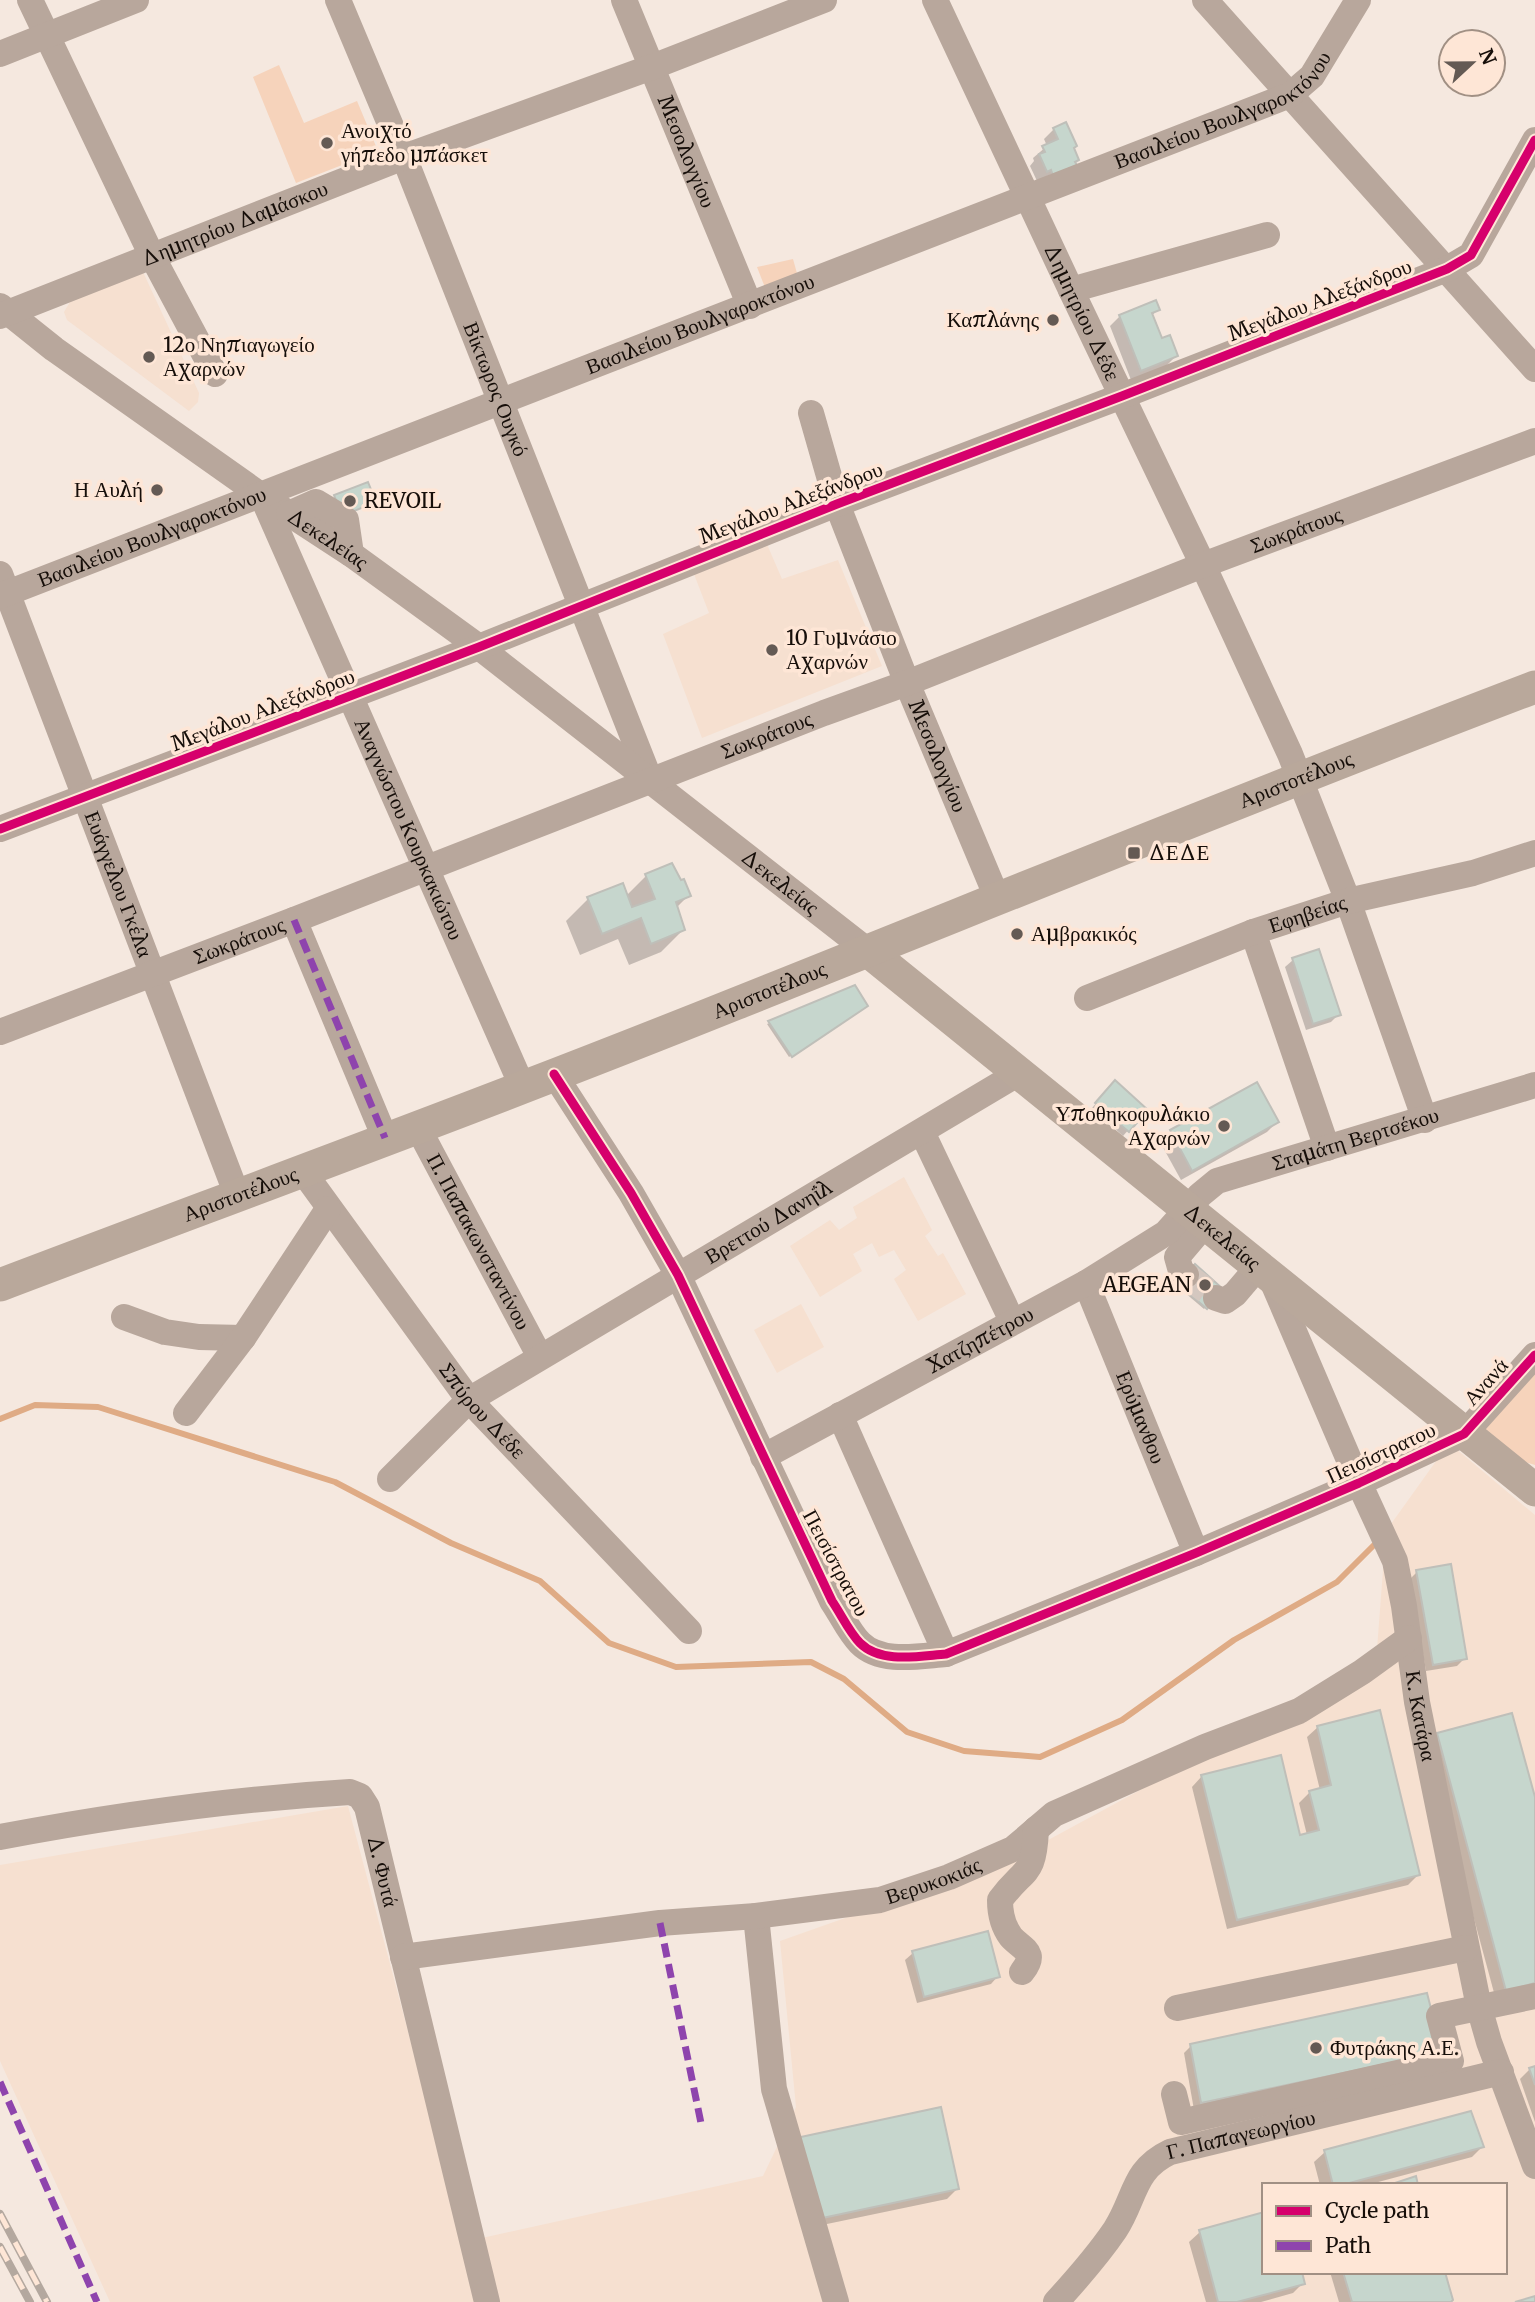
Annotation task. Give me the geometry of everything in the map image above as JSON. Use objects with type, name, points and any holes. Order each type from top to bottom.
[{"type":"main road","name":"Αριστοτέλους","points":[[0,1285],[554,1074],[998,900],[1299,776],[1535,687]]},
{"type":"main road","name":"Δεκελείας","points":[[868,951],[1535,1490]]},
{"type":"street","points":[[30,0],[152,256],[215,374]]},
{"type":"street","points":[[0,54],[136,0]]},
{"type":"street","name":"Βίκτωρος Ουγκό","points":[[338,0],[404,158],[650,781]]},
{"type":"street","name":"Μεσολογγίου","points":[[624,0],[750,306]]},
{"type":"street","name":"Δημητρίου Δαμάσκου","points":[[3,311],[824,0]]},
{"type":"street","name":"Δημητρίου Δέδε","points":[[935,0],[1070,290],[1203,565],[1299,776],[1348,901],[1425,1120]]},
{"type":"street","points":[[1205,0],[1535,369]]},
{"type":"street","name":"Βασιλείου Βουλγαροκτόνου","points":[[3,588],[262,496],[1290,95],[1312,76],[1358,0]]},
{"type":"street","name":"Μεγάλου Αλεξάνδρου","points":[[0,829],[478,647],[836,503],[1122,396],[1447,269],[1471,255],[1535,140]]},
{"type":"street","points":[[1070,290],[1267,235]]},
{"type":"street","name":"Δεκελείας","points":[[3,311],[262,496],[351,554],[478,647],[868,951]]},
{"type":"street","name":"Μεσολογγίου","points":[[811,413],[836,503],[907,683],[998,900]]},
{"type":"street","name":"Σωκράτους","points":[[0,1032],[907,683],[1203,565],[1535,441]]},
{"type":"street","points":[[289,514],[316,502],[329,469]]},
{"type":"street","name":"Αναγνώστου Κουρκακιώτου","points":[[262,496],[522,1086]]},
{"type":"street","points":[[316,502],[346,520],[351,554]]},
{"type":"street","name":"Ευάγγελου Γκέλα","points":[[3,588],[237,1195]]},
{"type":"street","points":[[600,741],[626,722]]},
{"type":"street","name":"Εφηβείας","points":[[1087,998],[1253,932],[1348,901],[1474,873],[1535,853]]},
{"type":"street","points":[[293,920],[385,1138]]},
{"type":"street","points":[[1253,932],[1327,1148]]},
{"type":"street","name":"Βρεττού Δανηΐλ","points":[[390,1479],[469,1400],[1019,1073]]},
{"type":"street","name":"Πεισίστρατου","points":[[554,1074],[631,1193],[678,1275],[832,1601],[860,1643],[878,1654],[908,1657],[946,1654],[1196,1553],[1359,1483],[1464,1434]]},
{"type":"street","name":"Σταμάτη Βερτσέκου","points":[[1196,1217],[1200,1195],[1217,1181],[1535,1086]]},
{"type":"street","name":"Π. Παπακωνσταντίνου","points":[[417,1126],[540,1357]]},
{"type":"street","points":[[922,1132],[1012,1321]]},
{"type":"street","name":"Σπύρου Δέδε","points":[[302,1170],[469,1400],[689,1631]]},
{"type":"street","points":[[186,1413],[243,1338],[328,1209]]},
{"type":"street","points":[[1186,1275],[1181,1271],[1177,1257],[1196,1217]]},
{"type":"street","name":"Χατζηπέτρου","points":[[763,1457],[1086,1283],[1196,1217]]},
{"type":"street","points":[[1216,1298],[1225,1301],[1264,1272]]},
{"type":"street","name":"Κ. Κατάρα","points":[[1264,1272],[1395,1561],[1418,1702],[1479,2007],[1535,2166]]},
{"type":"street","name":"Ερύμανθου","points":[[1086,1283],[1196,1553]]},
{"type":"street","points":[[124,1317],[165,1332],[199,1337],[243,1338]]},
{"type":"street","name":"Ανανά","points":[[1464,1434],[1535,1355]]},
{"type":"street","points":[[840,1415],[946,1654]]},
{"type":"street","name":"Βερυκοκιάς","points":[[403,1957],[660,1923],[756,1916],[880,1900],[949,1877],[1013,1849],[1054,1814],[1205,1746],[1298,1711],[1362,1672],[1409,1638]]},
{"type":"street","name":"Δ. Φυτά","points":[[0,1838],[91,1819],[211,1804],[351,1792],[360,1796],[367,1807],[486,2302]]},
{"type":"street","points":[[1022,1972],[1028,1965],[1029,1956],[1025,1947],[1011,1936],[1000,1917],[1000,1900],[1030,1869],[1035,1853],[1036,1829]]},
{"type":"street","points":[[756,1916],[774,2089],[836,2302]]},
{"type":"street","points":[[1177,2008],[1466,1948]]},
{"type":"street","points":[[1174,2094],[1181,2122],[1451,2061],[1439,2016],[1535,1996]]},
{"type":"street","name":"Γ. Παπαγεωργίου","points":[[1056,2302],[1115,2229],[1141,2172],[1156,2158],[1170,2151],[1501,2072]]},
{"type":"shaded area","name":"Ανοιχτό γήπεδο μπάσκετ","points":[[279,65],[304,123],[357,101],[378,151],[296,183],[253,77]]},
{"type":"shaded area","points":[[793,259],[798,277],[766,290],[757,267]]},
{"type":"shaded area","name":"12ο Νηπιαγωγείο Αχαρνών","points":[[143,272],[199,393],[198,402],[189,411],[67,320],[64,312],[73,297]]},
{"type":"shaded area","name":"10 Γυμνάσιο Αχαρνών","points":[[766,542],[782,579],[838,560],[882,666],[702,738],[663,634],[709,613],[692,569]]},
{"type":"shaded area","points":[[904,1177],[932,1230],[925,1236],[938,1256],[943,1253],[966,1294],[918,1321],[894,1279],[906,1270],[894,1250],[879,1257],[872,1243],[853,1254],[862,1271],[820,1297],[790,1246],[830,1220],[839,1230],[857,1218],[853,1207]]},
{"type":"shaded area","points":[[801,1304],[824,1347],[777,1373],[754,1330]]},
{"type":"shaded area","points":[[1535,1370],[1535,1465],[1525,1462],[1479,1429]]},
{"type":"shaded area","points":[[1449,1443],[1535,1515],[1535,2302],[110,2302],[0,2061],[0,1865],[348,1806],[464,2242],[763,2176],[796,2107],[780,1941],[1015,1858],[1376,1662],[1386,1531]]},
{"type":"building","points":[[1066,122],[1077,146],[1074,148],[1079,160],[1075,162],[1077,165],[1053,176],[1051,170],[1047,172],[1039,154],[1045,152],[1042,146],[1058,139],[1053,128]]},
{"type":"building","points":[[1156,300],[1160,310],[1152,313],[1162,338],[1170,335],[1178,356],[1141,371],[1119,315]]},
{"type":"building","points":[[368,482],[376,502],[342,516],[334,495]]},
{"type":"building","points":[[672,863],[681,880],[684,879],[691,896],[676,902],[685,930],[651,944],[641,918],[602,934],[587,897],[623,883],[632,907],[655,899],[645,874]]},
{"type":"building","points":[[1319,949],[1341,1015],[1313,1024],[1292,958]]},
{"type":"building","points":[[855,985],[868,1006],[792,1057],[768,1021]]},
{"type":"building","points":[[1115,1080],[1148,1110],[1129,1132],[1095,1103]]},
{"type":"building","name":"Υποθηκοφυλάκιο Αχαρνών","points":[[1257,1082],[1279,1122],[1192,1171],[1170,1130]]},
{"type":"building","points":[[1195,1264],[1223,1289],[1207,1309],[1178,1284]]},
{"type":"building","points":[[1451,1564],[1467,1659],[1433,1665],[1416,1570]]},
{"type":"building","points":[[1380,1710],[1420,1875],[1237,1920],[1201,1775],[1281,1755],[1300,1835],[1319,1830],[1309,1791],[1331,1785],[1317,1726]]},
{"type":"building","points":[[1512,1713],[1535,1797],[1535,1983],[1506,1991],[1437,1733]]},
{"type":"building","points":[[988,1931],[1000,1977],[924,1997],[912,1951]]},
{"type":"building","name":"Φυτράκης Α.Ε.","points":[[1427,1993],[1442,2052],[1201,2103],[1190,2044]]},
{"type":"building","points":[[1535,2066],[1535,2085],[1529,2068]]},
{"type":"building","points":[[941,2107],[959,2189],[813,2220],[796,2138]]},
{"type":"building","points":[[1471,2111],[1484,2147],[1349,2183],[1332,2183],[1324,2150]]},
{"type":"building","points":[[1416,2176],[1418,2183],[1395,2183]]},
{"type":"building","points":[[1262,2213],[1262,2274],[1302,2274],[1305,2284],[1237,2302],[1218,2302],[1199,2230]]},
{"type":"building","points":[[1344,2274],[1446,2274],[1453,2300],[1451,2302],[1352,2302]]},
{"type":"building","points":[[1535,2296],[1535,2302],[1515,2302]]},
{"type":"waterway","points":[[0,1419],[35,1405],[98,1407],[335,1482],[451,1543],[540,1581],[609,1643],[676,1667],[811,1662],[844,1679],[907,1732],[964,1751],[1040,1757],[1122,1720],[1234,1640],[1337,1582],[1375,1544]]},
{"type":"tunnel","points":[[1186,1275],[1216,1298]]},
{"type":"railway","points":[[0,2214],[47,2302]]},
{"type":"railway","points":[[0,2247],[30,2302]]},
{"type":"marked path","points":[[294,920],[385,1138]]},
{"type":"marked path","points":[[660,1923],[702,2128]]},
{"type":"marked path","points":[[0,2082],[97,2302]]},
{"type":"cycle path","points":[[0,829],[479,647],[837,504],[1447,269],[1471,255],[1535,140]]},
{"type":"cycle path","points":[[554,1074],[631,1193],[678,1275],[832,1601],[856,1639],[878,1654],[901,1657],[946,1654],[1196,1553],[1359,1483],[1464,1434],[1535,1355]]},
{"type":"place","name":"Ανοιχτό γήπεδο μπάσκετ","points":[[327,143]]},
{"type":"place","name":"Καπλάνης","points":[[1053,320]]},
{"type":"place","name":"12ο Νηπιαγωγείο Αχαρνών","points":[[149,357]]},
{"type":"place","name":"Η Αυλή","points":[[157,490]]},
{"type":"place","name":"REVOIL","points":[[350,501]]},
{"type":"place","name":"10 Γυμνάσιο Αχαρνών","points":[[772,650]]},
{"type":"place","name":"ΔΕΔΕ","points":[[1134,853]]},
{"type":"place","name":"Αμβρακικός","points":[[1017,934]]},
{"type":"place","name":"Υποθηκοφυλάκιο Αχαρνών","points":[[1224,1126]]},
{"type":"place","name":"AEGEAN","points":[[1205,1285]]},
{"type":"place","name":"Φυτράκης Α.Ε.","points":[[1316,2048]]}]
